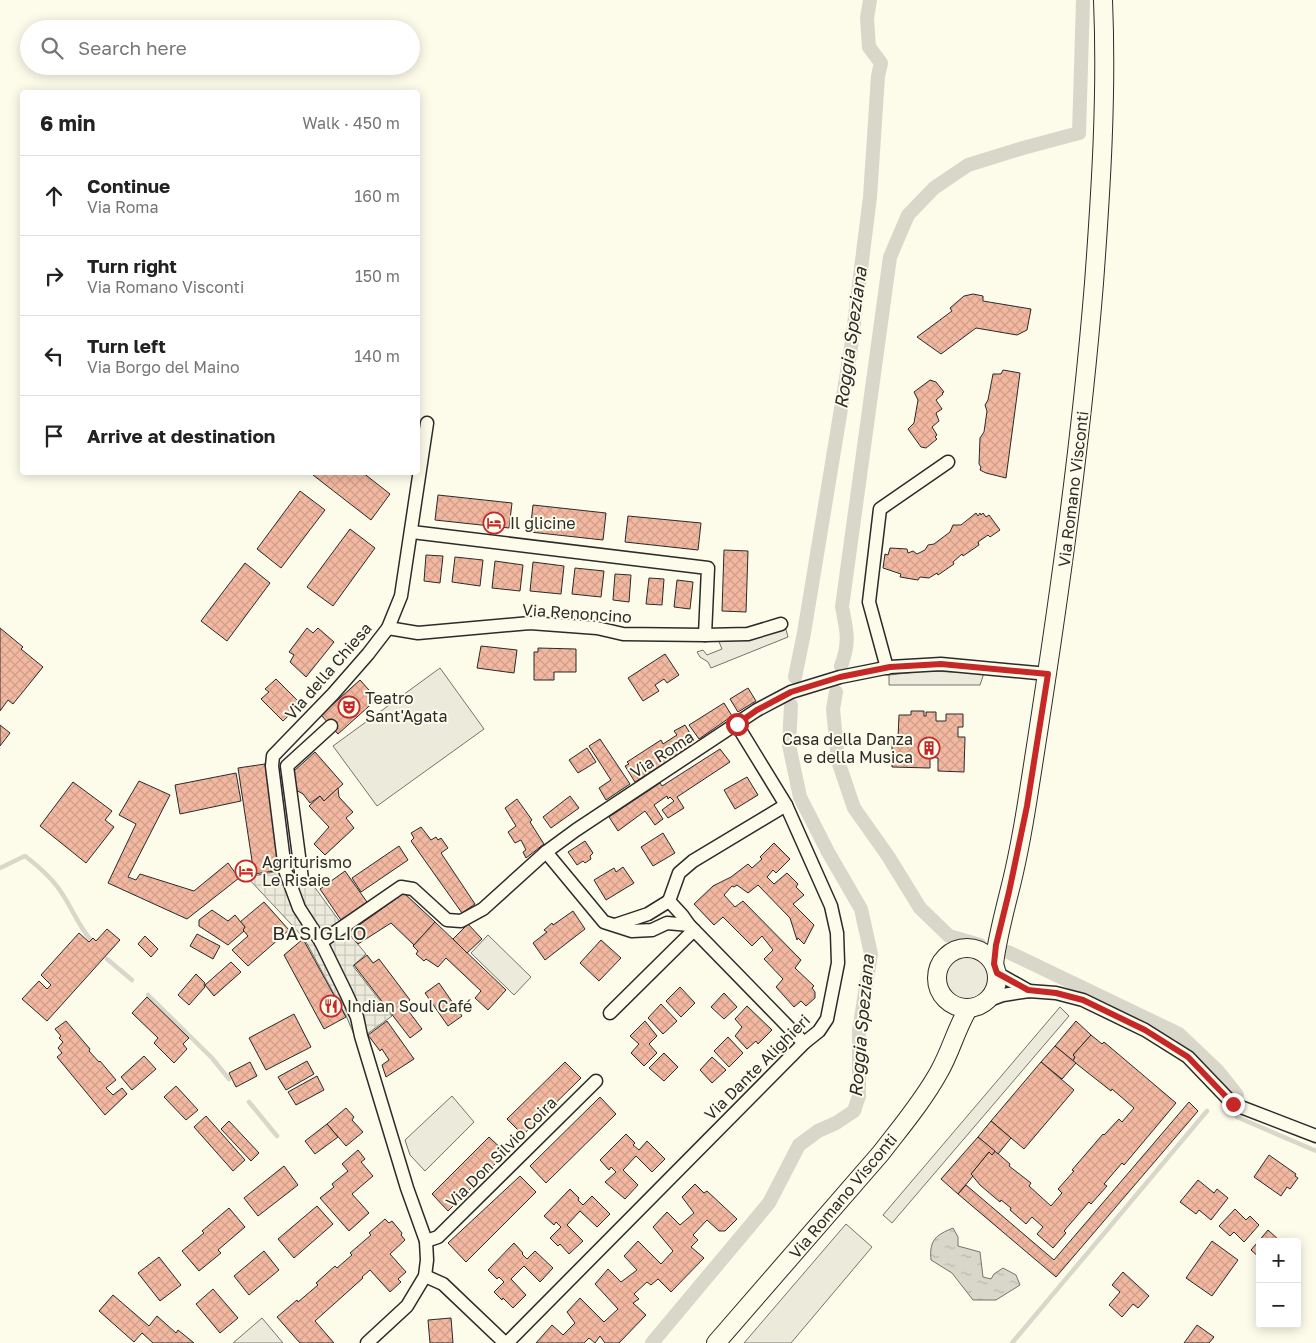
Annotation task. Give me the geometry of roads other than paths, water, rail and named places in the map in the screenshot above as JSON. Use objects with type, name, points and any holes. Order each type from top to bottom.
[{"type":"street","name":"Via Romano Visconti","points":[[987,1001],[994,993],[997,983],[995,969],[1001,922],[1027,806],[1048,674],[1086,384],[1099,213],[1105,51],[1103,0]]},
{"type":"street","name":"Via Romano Visconti","points":[[1105,51],[1114,0]]},
{"type":"street","name":"Via della Chiesa","points":[[420,474],[427,423]]},
{"type":"street","points":[[886,668],[868,602],[880,509],[948,462]]},
{"type":"street","name":"Via della Chiesa","points":[[273,756],[333,694],[388,628],[400,596],[420,475]]},
{"type":"street","points":[[412,532],[708,568],[705,635]]},
{"type":"street","name":"Via Renoncino","points":[[388,628],[418,633],[530,623],[597,628],[623,634],[705,635],[748,634],[781,624]]},
{"type":"street","name":"Via Roma","points":[[321,942],[401,887],[413,888],[447,920],[461,921],[483,909],[546,852],[576,830],[763,706],[791,692],[840,677],[886,668],[941,664],[1048,674]]},
{"type":"street","name":"Via Dante Alighieri","points":[[506,1343],[804,1043],[819,1031],[827,1019],[838,962],[837,933],[831,906],[786,804],[737,724]]},
{"type":"street","points":[[302,879],[287,766],[331,726]]},
{"type":"street","points":[[294,759],[273,756],[272,766],[285,870],[299,908],[321,942],[357,1017],[405,1181],[426,1241],[427,1260],[425,1276],[407,1306],[367,1343]]},
{"type":"street","points":[[615,925],[648,914],[669,901],[679,873],[693,860],[786,804]]},
{"type":"street","points":[[546,852],[592,910],[604,922],[632,931],[652,930],[666,923],[691,927]]},
{"type":"street","points":[[669,901],[691,927],[804,1043]]},
{"type":"street","points":[[969,948],[1001,922]]},
{"type":"street","points":[[610,1013],[691,927]]},
{"type":"street","points":[[1028,990],[995,969],[984,953],[969,948],[957,949],[949,953],[938,966],[936,982],[938,989],[947,1002],[953,1006],[968,1009],[1003,994],[1028,990],[1071,996],[1145,1030],[1188,1057],[1233,1104],[1316,1136]]},
{"type":"street","points":[[947,1002],[954,1037]]},
{"type":"street","name":"Via Romano Visconti","points":[[716,1343],[881,1154],[906,1122],[940,1071],[968,1009]]},
{"type":"street","name":"Via Don Silvio Coira","points":[[426,1241],[438,1237],[596,1081]]},
{"type":"street","points":[[425,1276],[443,1284],[506,1343]]},
{"type":"water","points":[[953,1228],[958,1237],[958,1246],[980,1252],[983,1277],[991,1279],[994,1274],[1003,1268],[1016,1275],[1020,1285],[996,1300],[973,1300],[952,1273],[931,1260],[931,1248],[935,1239]]},
{"type":"waterway","name":"Roggia Speziana","points":[[795,677],[851,348],[870,197],[878,76],[881,63],[869,47],[867,18],[870,0]]},
{"type":"waterway","points":[[841,666],[846,650],[847,637],[842,607],[890,257],[908,215],[934,188],[968,165],[1079,133],[1083,0]]},
{"type":"waterway","points":[[836,692],[833,709],[838,761],[854,808],[888,856],[920,908],[949,936],[980,945]]},
{"type":"waterway","name":"Roggia Speziana","points":[[652,1343],[769,1203],[799,1145],[818,1131],[836,1123],[854,1111],[859,1096],[859,1031],[871,954],[861,909],[828,852],[800,797],[789,745],[791,705]]},
{"type":"waterway","points":[[0,868],[25,856],[44,872],[57,887],[90,939]]},
{"type":"waterway","points":[[1008,952],[1179,1034],[1218,1071],[1237,1095]]},
{"type":"waterway","points":[[107,959],[132,980]]},
{"type":"waterway","points":[[148,995],[212,1058],[229,1079]]},
{"type":"waterway","points":[[249,1102],[277,1136]]},
{"type":"waterway","points":[[1012,1343],[1207,1111]]},
{"type":"waterway","points":[[1237,1117],[1316,1151]]},
{"type":"place","name":"Il glicine","points":[[494,523]]},
{"type":"place","name":"Teatro Sant'Agata","points":[[349,707]]},
{"type":"place","name":"Casa della Danza e della Musica","points":[[929,748]]},
{"type":"place","name":"Agriturismo Le Risaie","points":[[246,871]]},
{"type":"place","name":"Indian Soul Café","points":[[331,1006]]},
{"type":"district","name":"BASIGLIO","points":[[320,933]]}]
